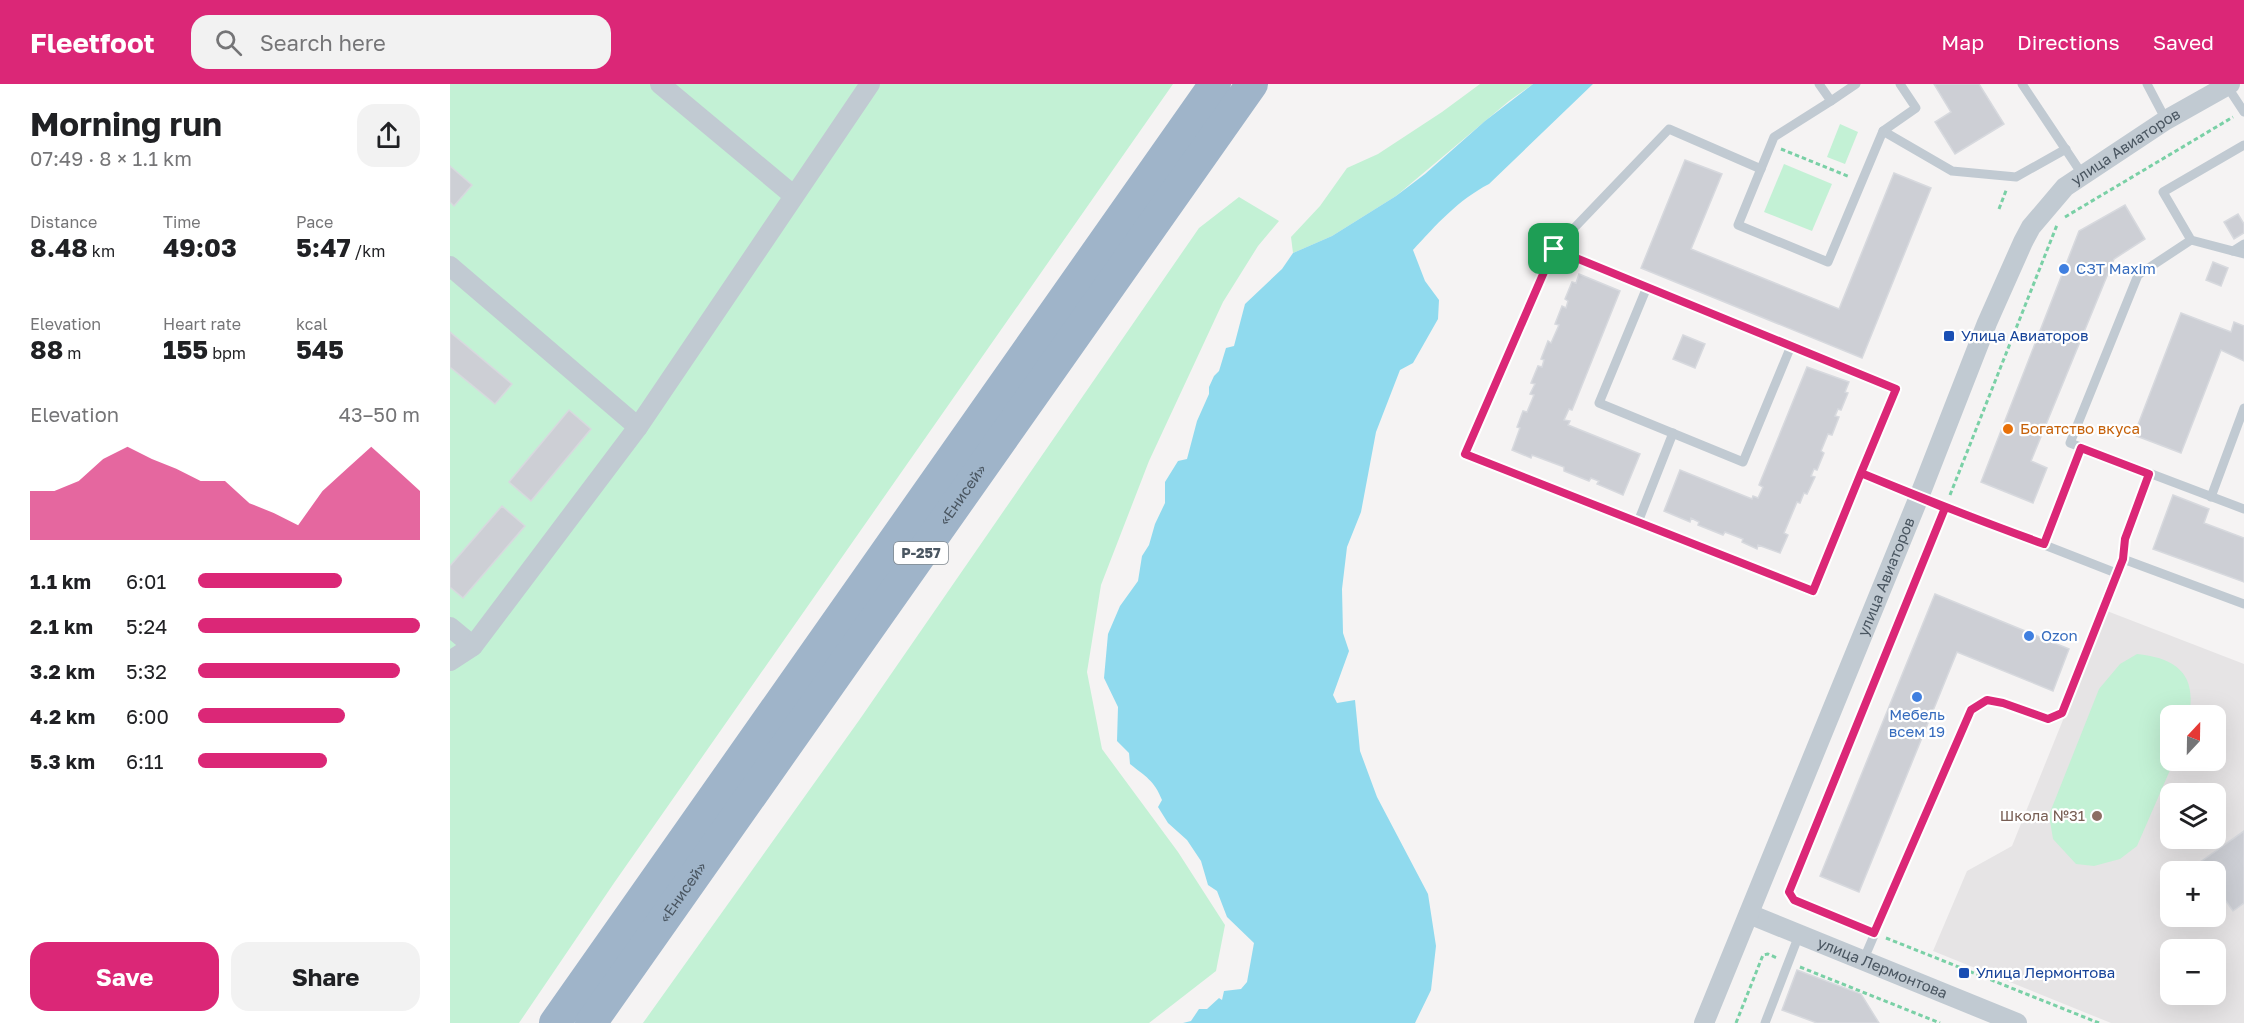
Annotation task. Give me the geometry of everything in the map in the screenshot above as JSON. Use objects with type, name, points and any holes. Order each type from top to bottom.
[{"type":"highway","name":"«Енисей»","points":[[555,1023],[1215,84]]},
{"type":"highway","name":"«Енисей»","points":[[591,1023],[1252,84]]},
{"type":"street","points":[[660,84],[793,195]]},
{"type":"street","points":[[450,661],[473,646],[638,427],[870,84]]},
{"type":"street","name":"улица Авиаторов","points":[[1704,1023],[1919,497],[1987,323],[2018,251],[2031,227],[2065,187],[2082,174],[2166,120],[2228,85]]},
{"type":"street","points":[[450,266],[638,427]]},
{"type":"street","points":[[450,627],[473,646]]},
{"type":"street","name":"улица Лермонтова","points":[[1749,914],[1983,1014],[2017,1023]]},
{"type":"lane","points":[[1819,84],[1831,101]]},
{"type":"lane","points":[[1856,84],[1774,137],[1738,225],[1828,262],[1883,131],[1916,108],[1900,84]]},
{"type":"lane","points":[[2022,84],[2082,174]]},
{"type":"lane","points":[[2147,84],[2166,120]]},
{"type":"lane","points":[[2228,85],[2244,112]]},
{"type":"lane","points":[[1554,249],[1896,389],[1813,591],[1465,454],[1554,249],[1669,129],[1761,169]]},
{"type":"lane","points":[[1883,131],[1952,171],[2011,177],[2016,177],[2066,149]]},
{"type":"lane","points":[[2244,145],[2163,192],[2191,240],[2244,254]]},
{"type":"lane","points":[[2191,240],[2138,275],[2070,443],[2244,509]]},
{"type":"lane","points":[[2233,251],[2244,244]]},
{"type":"lane","points":[[1647,287],[1599,403],[1743,462],[1791,346]]},
{"type":"lane","points":[[2211,497],[2244,408]]},
{"type":"lane","points":[[1638,522],[1673,433]]},
{"type":"lane","points":[[2044,544],[2081,448]]},
{"type":"lane","points":[[1861,473],[1945,508],[2116,573]]},
{"type":"lane","points":[[1863,961],[1971,710],[1987,700],[2003,703],[2048,719],[2062,713],[2123,559],[2125,539],[2149,474]]},
{"type":"lane","points":[[2123,559],[2244,604]]},
{"type":"lane","points":[[1764,1023],[1799,935]]},
{"type":"path","points":[[2099,1023],[1794,900],[1789,892],[2059,220],[2244,112]]},
{"type":"path","points":[[1771,145],[1862,181]]},
{"type":"path","points":[[2000,209],[2011,177]]},
{"type":"path","points":[[1736,1023],[1763,956],[1768,954],[1940,1023]]},
{"type":"shaded area","name":"Школа №31","points":[[2107,611],[2244,664],[2244,1023],[2111,1023],[1933,951],[1967,871],[2012,846]]},
{"type":"green space","points":[[450,84],[1173,84],[614,883],[519,1023],[450,1023]]},
{"type":"green space","points":[[1480,84],[1533,84],[1509,101],[1396,196],[1332,236],[1293,253],[1291,237],[1320,206],[1347,168],[1378,154]]},
{"type":"green space","points":[[1840,124],[1858,132],[1845,164],[1827,157]]},
{"type":"green space","points":[[1784,164],[1832,184],[1812,231],[1764,212]]},
{"type":"green space","points":[[1239,197],[1279,221],[1258,246],[1223,302],[1149,461],[1101,585],[1087,672],[1102,749],[1178,852],[1225,925],[1216,971],[1149,1023],[643,1023],[860,719],[1199,228]]},
{"type":"green space","points":[[2137,654],[2163,659],[2173,664],[2186,679],[2190,689],[2190,705],[2160,705],[2160,771],[2170,771],[2164,783],[2160,783],[2160,793],[2137,846],[2120,859],[2094,866],[2076,864],[2053,839],[2049,815],[2099,689],[2120,664]]},
{"type":"water","points":[[1533,84],[1593,84],[1489,184],[1448,214],[1413,250],[1425,281],[1439,300],[1438,319],[1413,363],[1400,370],[1376,432],[1361,512],[1347,547],[1342,589],[1343,633],[1349,651],[1333,695],[1337,703],[1355,700],[1360,751],[1377,797],[1428,894],[1436,946],[1431,990],[1415,1023],[1183,1023],[1191,1021],[1199,1009],[1207,1009],[1219,998],[1222,1000],[1224,991],[1241,989],[1247,982],[1254,943],[1227,917],[1217,891],[1208,885],[1201,861],[1187,840],[1168,823],[1158,807],[1162,800],[1156,788],[1149,779],[1130,764],[1129,753],[1117,741],[1118,707],[1104,678],[1108,634],[1120,606],[1138,581],[1142,556],[1149,545],[1155,524],[1165,503],[1165,482],[1178,461],[1187,459],[1197,421],[1209,394],[1209,387],[1219,371],[1226,348],[1234,346],[1245,304],[1282,269],[1293,253],[1332,236],[1396,196]]},
{"type":"building","points":[[1934,84],[1979,84],[2004,124],[1955,154],[1935,122],[1951,112]]},
{"type":"building","points":[[1685,160],[1722,174],[1691,249],[1839,309],[1894,173],[1931,188],[1862,358],[1641,268]]},
{"type":"building","points":[[450,166],[472,185],[454,206],[450,202]]},
{"type":"building","points":[[2125,205],[2145,239],[2114,259],[2031,461],[2047,468],[2033,503],[1981,482],[2079,231]]},
{"type":"building","points":[[2238,214],[2244,224],[2244,233],[2234,239],[2224,222]]},
{"type":"building","points":[[2213,262],[2228,268],[2221,286],[2206,280]]},
{"type":"building","points":[[1579,274],[1620,291],[1572,410],[1569,409],[1564,420],[1570,421],[1568,425],[1640,454],[1623,495],[1597,484],[1599,481],[1591,478],[1589,481],[1564,471],[1564,467],[1512,450],[1523,411],[1527,412],[1534,395],[1530,394],[1535,384],[1531,383],[1538,366],[1542,367],[1544,360],[1541,359],[1548,341],[1551,343],[1559,325],[1555,324],[1562,306],[1566,308],[1568,301],[1565,299],[1572,282],[1576,283]]},
{"type":"building","points":[[2181,313],[2231,332],[2234,322],[2244,326],[2244,361],[2221,350],[2181,453],[2134,435]]},
{"type":"building","points":[[450,332],[512,384],[495,404],[450,367]]},
{"type":"building","points":[[1683,335],[1705,344],[1695,368],[1673,359]]},
{"type":"building","points":[[1807,367],[1849,382],[1845,392],[1848,393],[1841,410],[1838,409],[1835,416],[1839,417],[1832,435],[1828,434],[1817,470],[1814,469],[1811,476],[1815,477],[1807,494],[1804,493],[1800,503],[1797,502],[1784,533],[1788,535],[1780,553],[1758,545],[1757,549],[1742,542],[1743,539],[1725,532],[1723,535],[1698,525],[1699,522],[1691,518],[1690,522],[1664,511],[1680,470],[1752,499],[1753,496],[1758,498],[1763,487],[1759,485]]},
{"type":"building","points":[[569,410],[591,429],[531,501],[509,482]]},
{"type":"building","points":[[2173,495],[2209,509],[2204,523],[2244,538],[2244,582],[2153,549]]},
{"type":"building","points":[[502,506],[525,526],[463,598],[450,587],[450,566]]},
{"type":"building","points":[[1935,594],[2069,649],[2053,691],[1957,652],[1859,892],[1820,876]]},
{"type":"building","points":[[2244,831],[2244,903],[2233,911],[2226,901],[2226,861],[2202,861],[2219,849],[2226,849],[2226,844]]},
{"type":"building","points":[[1797,970],[1861,994],[1879,1023],[1817,1023],[1782,1010]]},
{"type":"place","name":"СЗТ Maxim","points":[[2064,269]]},
{"type":"place","name":"Улица Авиаторов","points":[[1949,336]]},
{"type":"place","name":"Богатство вкуса","points":[[2008,429]]},
{"type":"place","name":"Ozon","points":[[2029,636]]},
{"type":"place","name":"Мебель всем 19","points":[[1917,697]]},
{"type":"place","name":"Школа №31","points":[[2097,816]]},
{"type":"place","name":"Улица Лермонтова","points":[[1964,973]]},
{"type":"route","points":[[1554,249],[1465,454],[1813,591],[1861,473],[1945,508],[1789,892],[1794,900],[1874,933],[1971,710],[1987,700],[2003,703],[2048,719],[2062,713],[2123,559],[2125,539],[2149,474],[2081,448],[2044,544],[1945,508],[1919,497],[1861,473],[1896,389],[1554,249]]}]
